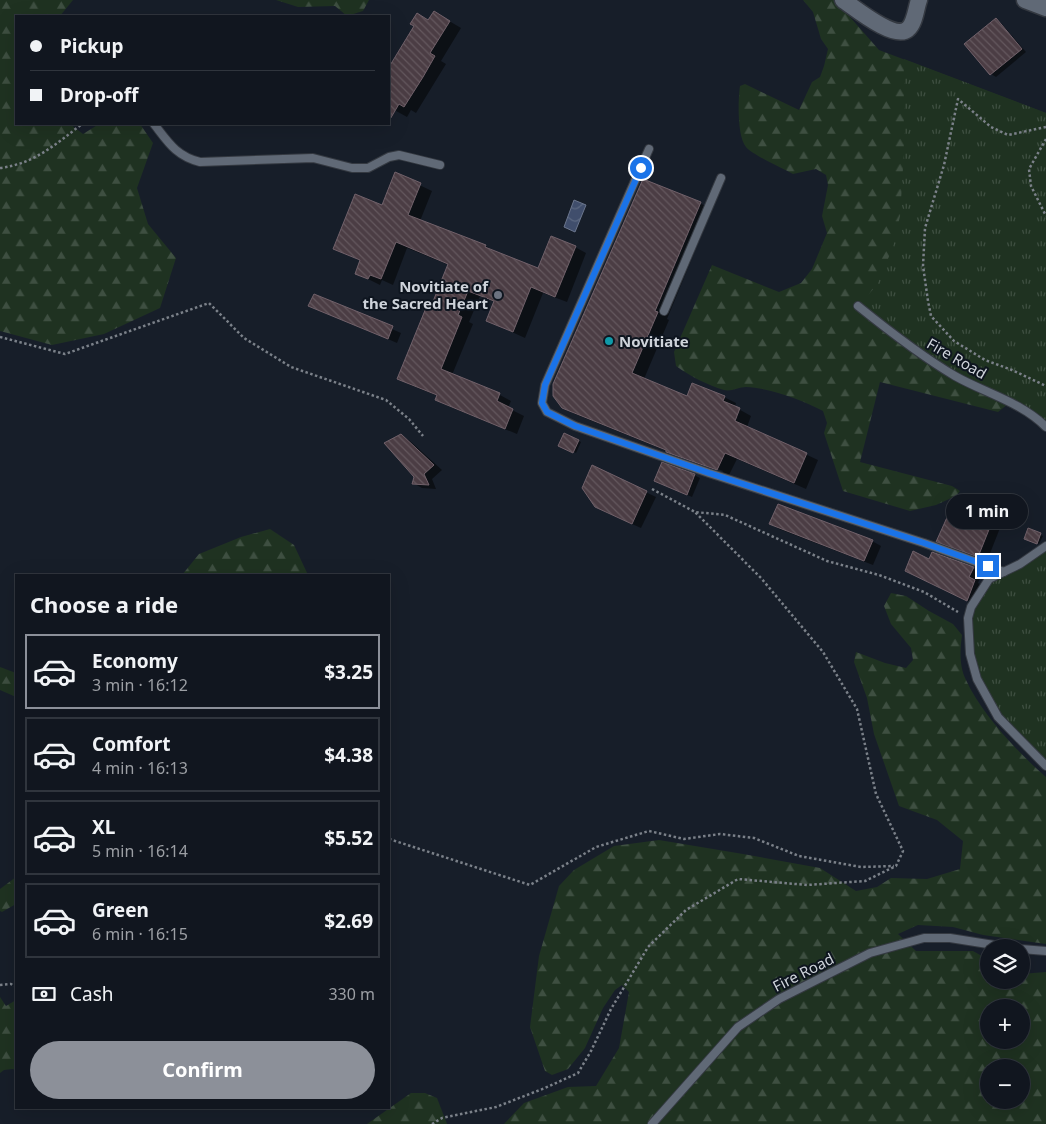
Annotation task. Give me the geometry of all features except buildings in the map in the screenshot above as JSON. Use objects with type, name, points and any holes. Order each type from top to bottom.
[{"type":"street","points":[[843,0],[882,26],[901,32],[907,30],[911,24],[919,0]]},
{"type":"street","points":[[1025,0],[1046,8]]},
{"type":"lane","points":[[155,125],[183,157],[200,162],[313,158],[352,168],[368,168],[389,157],[399,155],[440,165]]},
{"type":"lane","points":[[649,149],[545,385],[542,403],[547,412],[575,426],[709,473],[924,543],[1004,572]]},
{"type":"lane","points":[[664,311],[721,178]]},
{"type":"lane","name":"Fire Road","points":[[858,306],[904,342],[956,376],[1019,407],[1040,420],[1046,427]]},
{"type":"lane","points":[[1046,546],[1020,564],[989,579],[971,607],[968,618],[970,654],[977,679],[998,717],[1046,766]]},
{"type":"lane","name":"Fire Road","points":[[652,1124],[738,1027],[779,999],[870,953],[924,938],[950,938],[980,943]]},
{"type":"lane","points":[[1030,950],[1046,952]]},
{"type":"path","points":[[1046,127],[1008,135],[991,128],[958,99],[944,165],[924,228],[922,266],[932,316],[954,342],[984,360],[1012,370],[1046,386]]},
{"type":"path","points":[[0,168],[13,167],[39,156],[81,125]]},
{"type":"path","points":[[1046,139],[1029,169],[1031,186],[1046,216]]},
{"type":"path","points":[[0,337],[65,354],[209,303],[244,338],[291,367],[386,400],[409,419],[423,436]]},
{"type":"path","points":[[432,1124],[442,1118],[496,1108],[578,1072],[591,1051],[611,1009],[648,947],[686,910],[738,879],[807,885],[865,881],[896,866],[903,851],[876,794],[857,709],[824,652],[761,578],[695,512],[652,489]]},
{"type":"path","points":[[695,512],[725,515],[827,561],[879,575],[924,592],[968,618]]},
{"type":"path","points":[[390,839],[530,885],[596,847],[649,832],[684,839],[720,834],[754,838],[799,856],[861,867],[896,866]]},
{"type":"path","points":[[0,984],[11,984],[15,986]]},
{"type":"green space","points":[[0,0],[73,0],[61,15],[15,15],[15,125],[71,125],[83,134],[97,125],[141,125],[153,143],[137,188],[148,224],[176,258],[160,308],[104,334],[52,345],[0,331]]},
{"type":"green space","points":[[276,0],[369,0],[363,11],[350,15],[346,15],[335,6],[298,7]]},
{"type":"green space","points":[[803,0],[835,0],[879,50],[1046,113],[1031,386],[998,412],[880,382],[860,462],[952,486],[960,491],[956,496],[936,505],[910,511],[843,491],[824,433],[827,423],[823,411],[776,392],[746,387],[724,390],[699,380],[676,366],[674,352],[712,265],[779,292],[801,283],[812,269],[827,233],[822,216],[828,185],[826,175],[816,169],[793,174],[761,157],[746,147],[740,127],[740,86],[745,84],[799,110],[812,82],[820,77],[828,49],[821,39],[813,12]]},
{"type":"green space","points":[[904,59],[1046,113],[1046,427],[956,376],[858,306],[877,285],[893,247],[900,216],[904,152]]},
{"type":"green space","points":[[270,529],[294,545],[308,574],[183,574],[199,554],[241,537]]},
{"type":"green space","points":[[1046,546],[1046,766],[998,717],[977,679],[970,654],[971,607],[989,579]]},
{"type":"green space","points":[[891,593],[906,596],[953,624],[962,635],[961,664],[973,693],[1001,732],[1046,777],[1046,944],[1030,942],[1030,939],[1011,939],[983,935],[953,927],[918,925],[898,934],[916,951],[973,951],[980,955],[980,989],[1030,989],[1030,973],[1046,972],[1046,1124],[504,1124],[524,1103],[568,1087],[596,1086],[619,1048],[629,992],[622,985],[615,990],[603,1008],[585,1048],[568,1069],[552,1075],[545,1071],[530,1027],[539,956],[559,886],[574,870],[614,846],[659,840],[820,868],[856,891],[877,887],[891,878],[927,879],[960,869],[963,841],[937,820],[899,806],[874,734],[867,698],[854,662],[856,652],[885,663],[906,668],[913,660],[911,648],[891,624],[884,606]]},
{"type":"green space","points":[[0,667],[15,673],[15,697],[0,690]]},
{"type":"green space","points":[[15,878],[15,905],[2,912],[0,911],[0,889]]},
{"type":"green space","points":[[0,997],[6,1006],[15,1001],[15,1070],[4,1070],[0,1073]]},
{"type":"green space","points":[[411,1093],[425,1093],[437,1098],[447,1124],[367,1124]]},
{"type":"water","points":[[574,200],[586,205],[575,232],[564,227]]},
{"type":"place","name":"Novitiate of the Sacred Heart","points":[[498,295]]},
{"type":"place","name":"Novitiate","points":[[609,341]]},
{"type":"route","points":[[641,168],[545,385],[542,403],[547,412],[575,426],[603,436],[988,566]]}]
